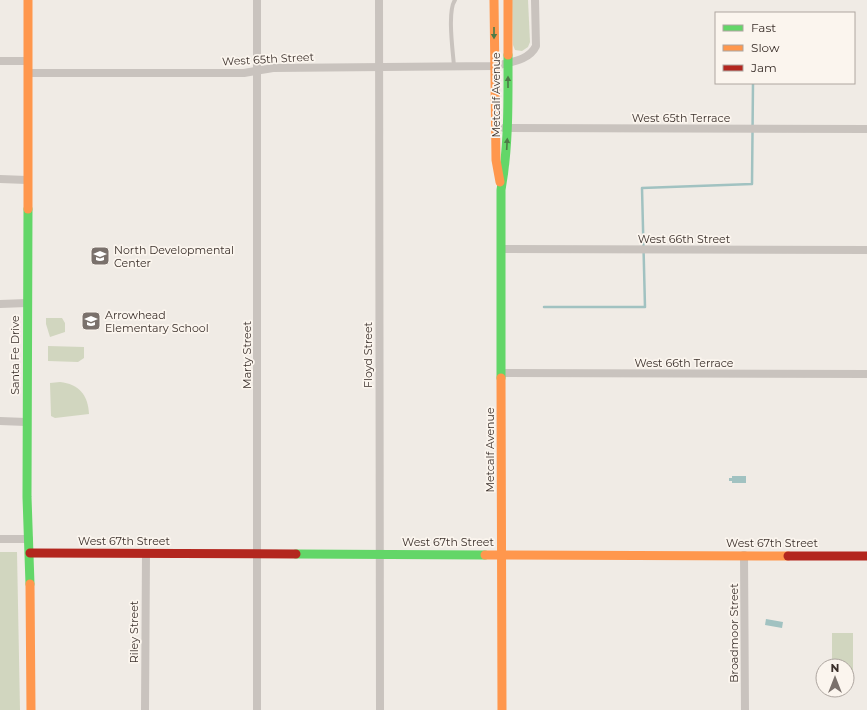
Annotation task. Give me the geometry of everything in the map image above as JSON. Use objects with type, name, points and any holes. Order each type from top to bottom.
[{"type":"street","name":"Santa Fe Drive","points":[[28,0],[26,422],[30,553],[31,710]]},
{"type":"street","name":"Marty Street","points":[[257,0],[257,710]]},
{"type":"street","name":"Floyd Street","points":[[379,0],[380,710]]},
{"type":"street","name":"Metcalf Avenue","points":[[494,0],[496,160],[501,190]]},
{"type":"street","name":"Metcalf Avenue","points":[[502,710],[502,373],[500,249],[501,190],[506,160],[508,129],[508,0]]},
{"type":"street","name":"West 65th Street","points":[[28,73],[244,73],[273,68],[495,66],[529,56],[536,46],[535,0]]},
{"type":"street","points":[[0,61],[28,61]]},
{"type":"street","name":"West 65th Terrace","points":[[495,128],[867,129]]},
{"type":"street","points":[[0,179],[27,180]]},
{"type":"street","name":"West 66th Street","points":[[500,249],[867,250]]},
{"type":"street","points":[[0,304],[27,303]]},
{"type":"street","name":"West 66th Terrace","points":[[502,373],[867,374]]},
{"type":"street","points":[[0,421],[26,422]]},
{"type":"street","points":[[0,539],[29,539]]},
{"type":"street","name":"West 67th Street","points":[[30,553],[867,556]]},
{"type":"street","name":"Riley Street","points":[[145,710],[146,553]]},
{"type":"street","name":"Broadmoor Street","points":[[744,555],[745,710]]},
{"type":"lane","points":[[454,66],[452,3],[455,0]]},
{"type":"green space","points":[[512,0],[528,0],[530,42],[528,47],[522,51],[515,50],[513,45]]},
{"type":"green space","points":[[46,318],[62,318],[65,323],[65,332],[50,337],[46,324]]},
{"type":"green space","points":[[48,346],[84,347],[84,358],[78,362],[48,361]]},
{"type":"green space","points":[[60,382],[72,385],[81,392],[87,401],[89,414],[55,418],[51,416],[50,383]]},
{"type":"green space","points":[[0,552],[17,552],[20,710],[0,710]]},
{"type":"green space","points":[[832,633],[853,633],[853,658],[832,658]]},
{"type":"water","points":[[732,476],[746,476],[746,483],[732,483],[732,481],[729,481],[729,478],[732,478]]},
{"type":"water","points":[[766,619],[783,622],[782,628],[765,625]]},
{"type":"waterway","points":[[544,307],[645,307],[642,188],[752,184],[753,84]]},
{"type":"traffic: fast","points":[[501,378],[501,190],[507,139],[508,55]]},
{"type":"traffic: fast","points":[[28,209],[27,497],[30,584]]},
{"type":"traffic: fast","points":[[296,554],[485,555]]},
{"type":"traffic: slow","points":[[28,0],[28,209]]},
{"type":"traffic: slow","points":[[494,0],[496,160],[500,182]]},
{"type":"traffic: slow","points":[[508,0],[508,55]]},
{"type":"traffic: slow","points":[[501,378],[502,710]]},
{"type":"traffic: slow","points":[[485,555],[788,556]]},
{"type":"traffic: slow","points":[[30,584],[31,710]]},
{"type":"traffic: jam","points":[[30,553],[296,554]]},
{"type":"traffic: jam","points":[[788,556],[867,556]]},
{"type":"place","name":"North Developmental Center","points":[[100,256]]},
{"type":"place","name":"Arrowhead Elementary School","points":[[91,321]]}]
